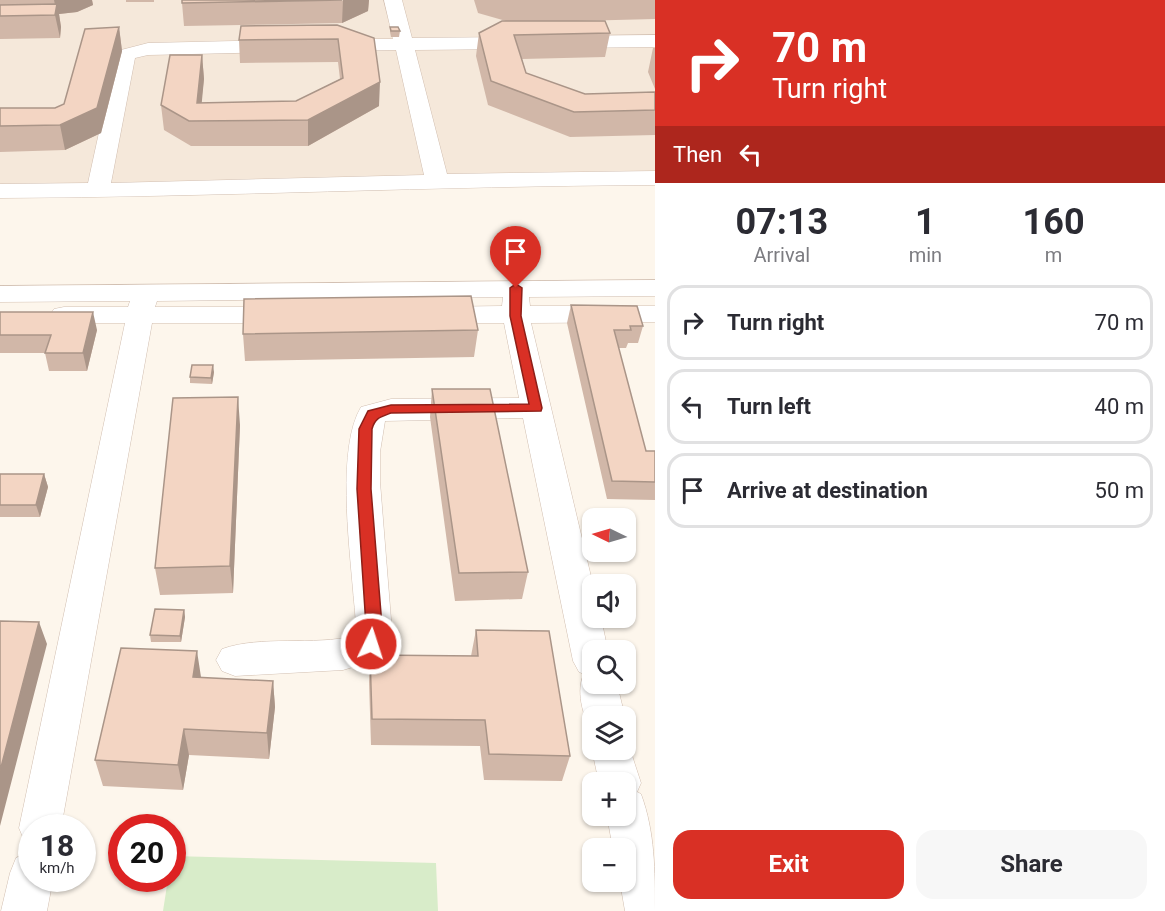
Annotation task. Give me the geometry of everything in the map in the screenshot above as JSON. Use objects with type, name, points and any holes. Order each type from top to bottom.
[{"type":"street","points":[[393,0],[437,181]]},
{"type":"street","points":[[98,191],[125,59],[128,54],[148,49],[655,41]]},
{"type":"street","points":[[0,191],[98,191],[437,181],[655,178]]},
{"type":"street","points":[[0,294],[403,315],[655,288]]},
{"type":"street","points":[[516,302],[536,408],[587,640]]},
{"type":"street","points":[[0,315],[143,303],[516,302],[655,314]]},
{"type":"street","points":[[43,814],[143,303]]},
{"type":"street","points":[[235,660],[348,654],[367,648],[371,644],[374,626],[364,489],[365,429],[372,414],[391,409],[536,408]]},
{"type":"street","points":[[630,826],[648,911]]},
{"type":"street","points":[[24,911],[28,892]]},
{"type":"shaded area","points":[[0,0],[655,0],[655,184],[0,197]]},
{"type":"green space","points":[[186,856],[436,863],[438,911],[163,911],[166,892],[186,892]]},
{"type":"building","points":[[182,0],[342,0],[182,3]]},
{"type":"building","points":[[57,4],[55,15],[0,16],[0,5]]},
{"type":"building","points":[[502,21],[605,21],[610,33],[514,35],[526,73],[585,94],[655,92],[655,110],[574,112],[491,81],[479,33]]},
{"type":"building","points":[[337,25],[374,38],[380,82],[308,120],[189,121],[161,105],[170,55],[202,55],[197,103],[296,101],[343,78],[338,39],[239,40],[241,26]]},
{"type":"building","points":[[119,27],[97,108],[60,125],[0,126],[0,108],[55,108],[64,104],[85,29]]},
{"type":"building","points":[[390,27],[398,27],[400,31],[391,31]]},
{"type":"building","points":[[471,296],[478,330],[243,334],[244,299]]},
{"type":"building","points":[[571,305],[637,306],[643,326],[630,326],[631,330],[614,330],[646,451],[655,451],[655,482],[612,481]]},
{"type":"building","points":[[0,312],[93,312],[83,353],[45,353],[51,335],[0,335]]},
{"type":"building","points":[[192,365],[213,365],[211,378],[190,377]]},
{"type":"building","points":[[432,389],[490,389],[528,572],[459,573]]},
{"type":"building","points":[[238,397],[230,566],[155,568],[173,398]]},
{"type":"building","points":[[0,474],[44,474],[36,505],[0,505]]},
{"type":"building","points":[[155,609],[184,610],[180,636],[150,635]]},
{"type":"building","points":[[0,621],[39,622],[0,771]]},
{"type":"building","points":[[476,630],[549,631],[570,756],[489,754],[485,720],[372,719],[370,655],[478,656]]},
{"type":"building","points":[[121,648],[197,651],[193,677],[273,681],[267,733],[184,729],[178,765],[95,760]]},
{"type":"route","points":[[371,644],[374,626],[364,489],[365,429],[368,420],[372,414],[391,409],[536,408],[516,316],[516,288]]}]
